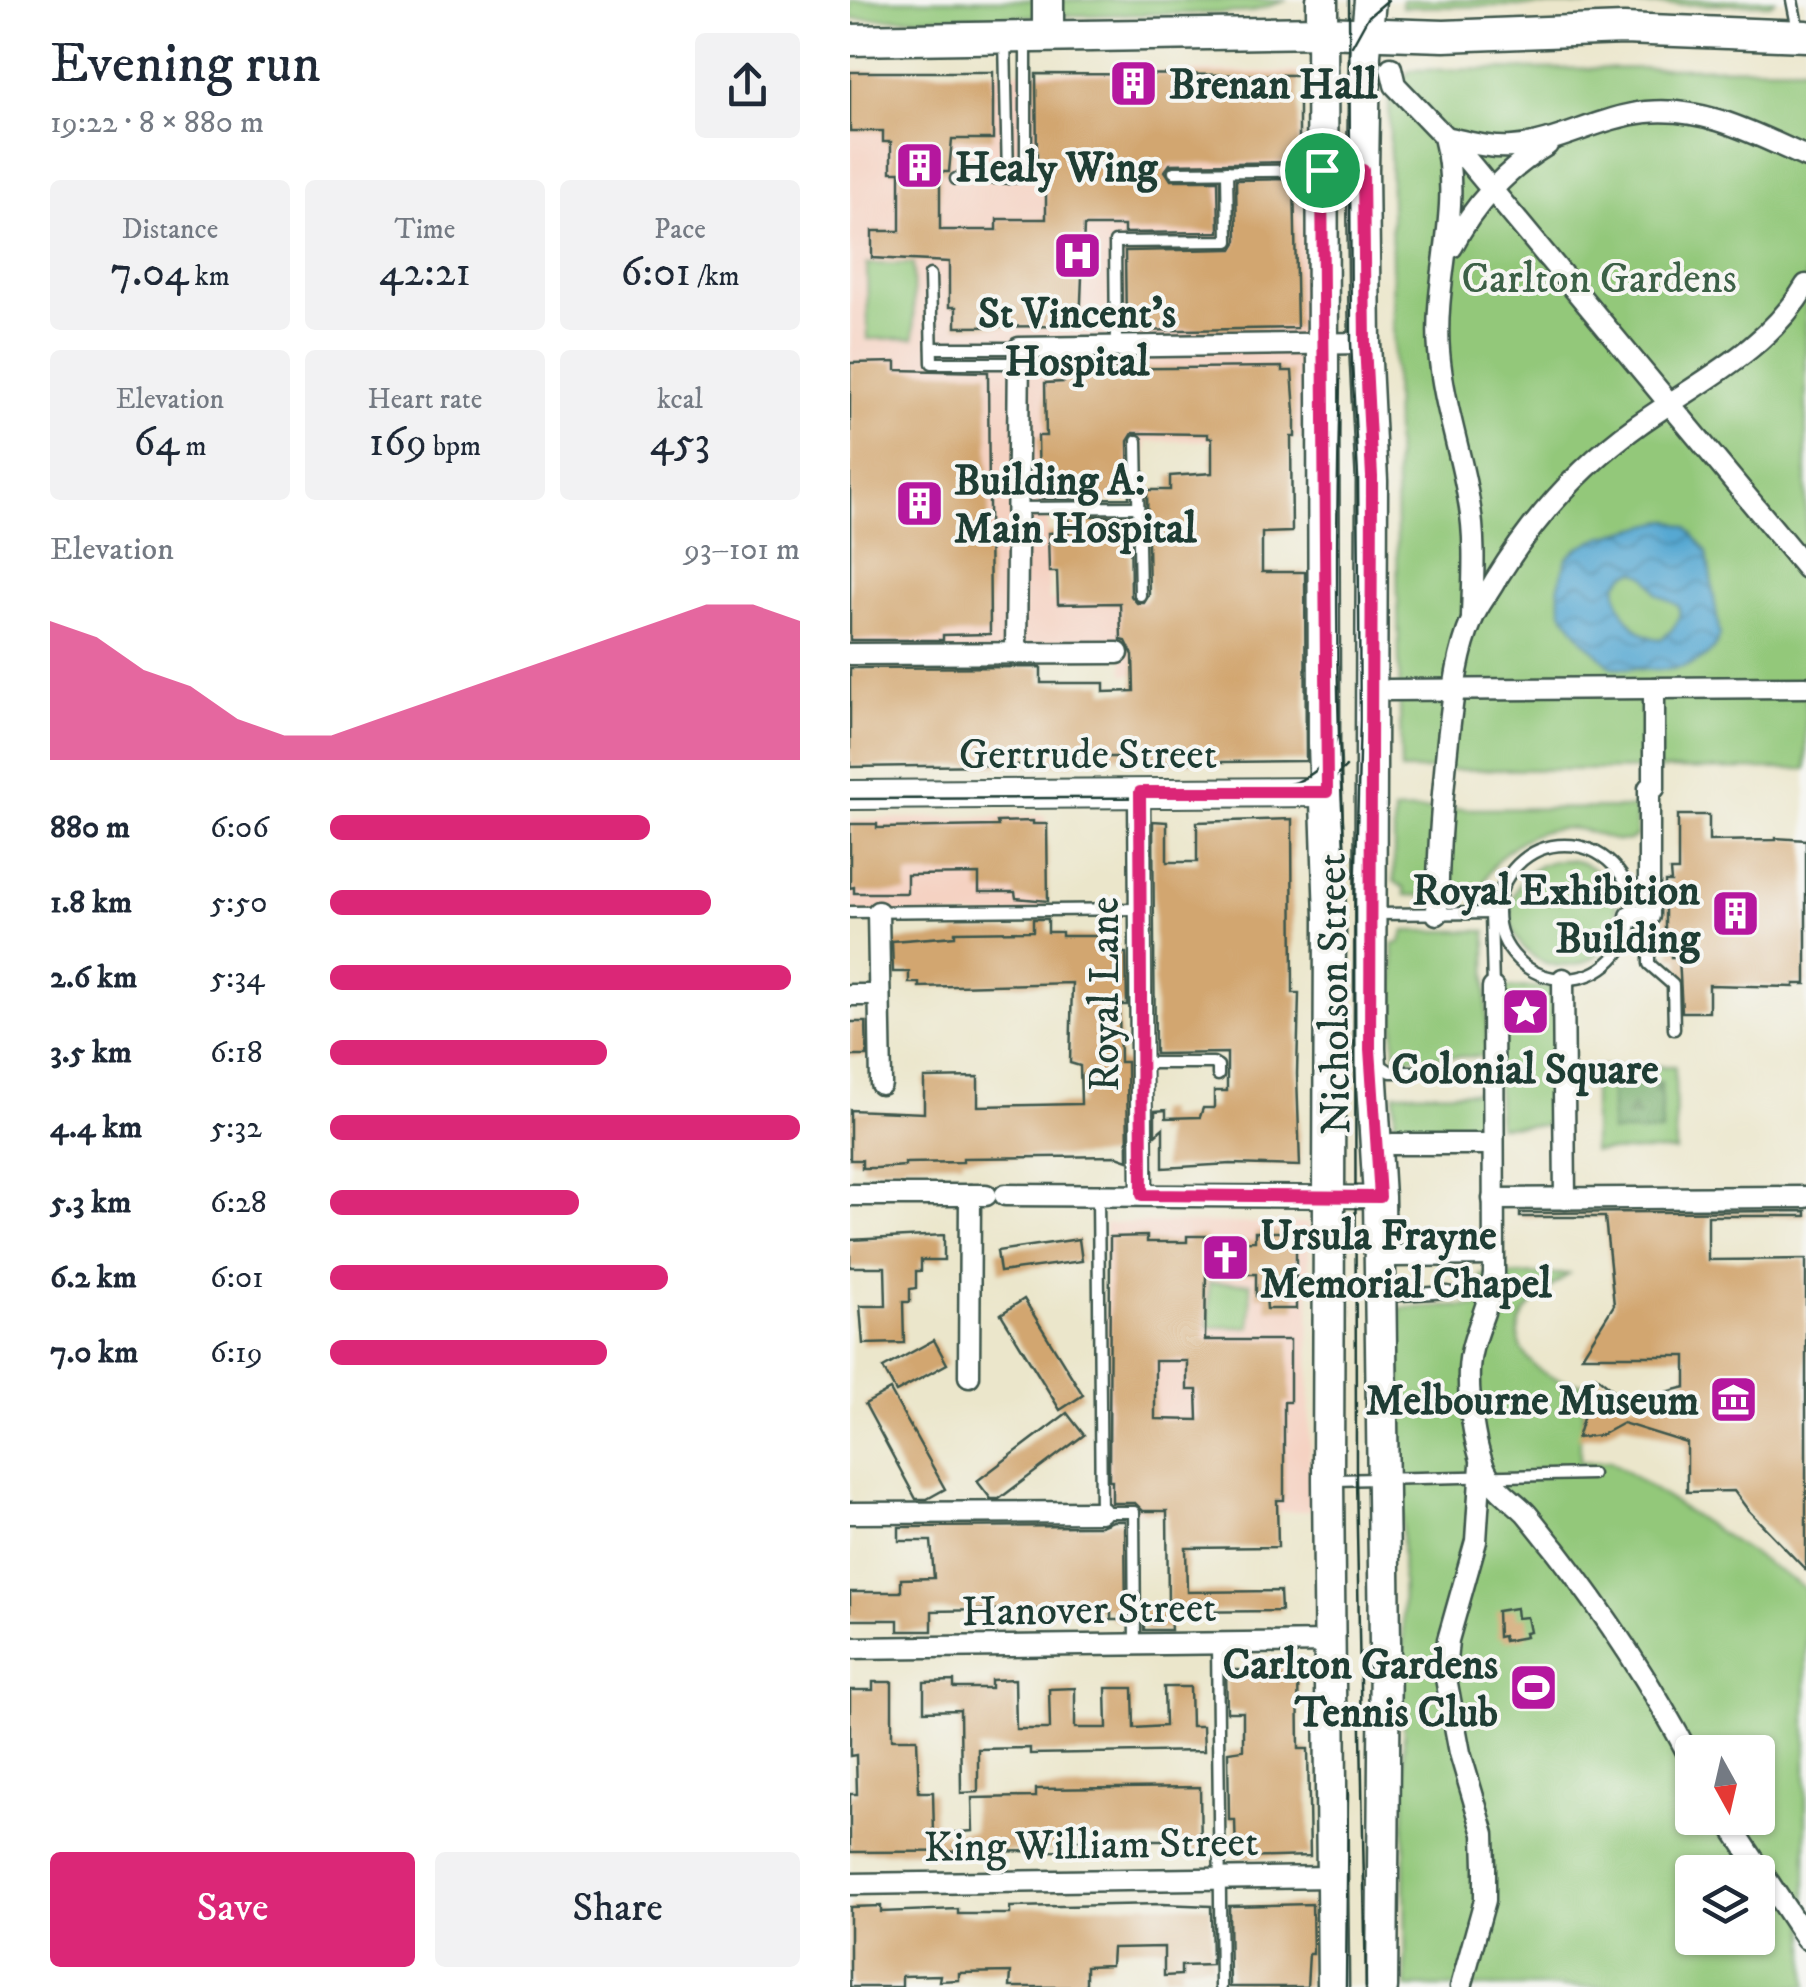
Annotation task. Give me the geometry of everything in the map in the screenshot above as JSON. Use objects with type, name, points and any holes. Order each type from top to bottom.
[{"type":"main road","points":[[1027,36],[1048,0]]},
{"type":"main road","name":"Nicholson Street","points":[[1322,0],[1333,1987]]},
{"type":"main road","name":"Nicholson Street","points":[[1370,0],[1363,170],[1365,344],[1372,477],[1370,1049],[1380,1197],[1382,1987]]},
{"type":"main road","points":[[850,40],[1322,32],[1366,36],[1624,29],[1799,35]]},
{"type":"main road","points":[[1327,792],[1372,788]]},
{"type":"street","points":[[1391,68],[1395,85],[1492,191],[1806,568]]},
{"type":"street","points":[[1444,137],[1512,147],[1604,119],[1649,112],[1687,113],[1731,122],[1806,158]]},
{"type":"street","points":[[1446,258],[1474,210],[1492,191],[1528,156],[1565,133]]},
{"type":"street","points":[[1437,914],[1441,808],[1454,690],[1472,617],[1474,535],[1439,353],[1437,316],[1451,196],[1444,137]]},
{"type":"street","points":[[1472,617],[1514,549],[1571,480],[1636,426],[1764,338],[1792,309],[1806,285]]},
{"type":"street","points":[[1016,654],[1019,356],[1116,346],[1365,344]]},
{"type":"street","points":[[850,654],[1118,653]]},
{"type":"street","points":[[1389,690],[1806,687]]},
{"type":"street","points":[[1640,916],[1651,788],[1654,688]]},
{"type":"street","name":"Royal Lane","points":[[1140,792],[1142,1195]]},
{"type":"street","name":"Gertrude Street","points":[[850,795],[1327,792]]},
{"type":"street","points":[[878,912],[881,1084]]},
{"type":"street","points":[[1564,979],[1565,1199]]},
{"type":"street","points":[[1460,1987],[1485,1900],[1484,1834],[1450,1708],[1446,1674],[1448,1640],[1476,1541],[1483,1469],[1469,1370],[1471,1349],[1492,1289],[1492,988]]},
{"type":"street","points":[[850,995],[879,995]]},
{"type":"street","points":[[1392,1144],[1492,1144]]},
{"type":"street","points":[[850,1195],[1380,1197]]},
{"type":"street","points":[[969,1376],[987,1195]]},
{"type":"street","points":[[1492,1199],[1806,1197]]},
{"type":"street","points":[[1393,1256],[1493,1255]]},
{"type":"street","points":[[1483,1469],[1527,1514],[1597,1607],[1679,1735]]},
{"type":"street","points":[[850,1513],[1101,1512]]},
{"type":"street","name":"Hanover Street","points":[[850,1648],[1329,1642]]},
{"type":"street","points":[[1737,1835],[1806,1939]]},
{"type":"street","name":"King William Street","points":[[850,1884],[1332,1876]]},
{"type":"lane","points":[[1792,0],[1799,35]]},
{"type":"lane","points":[[956,179],[1020,177],[1028,165],[1027,36]]},
{"type":"lane","points":[[1008,178],[1027,36]]},
{"type":"lane","points":[[1174,172],[1363,170]]},
{"type":"lane","points":[[1116,346],[1115,242],[1228,241],[1227,172]]},
{"type":"lane","points":[[930,275],[932,362],[1019,356]]},
{"type":"lane","points":[[932,348],[1019,356]]},
{"type":"lane","points":[[1138,441],[1140,595]]},
{"type":"lane","points":[[1018,508],[1138,507]]},
{"type":"lane","points":[[1492,988],[1495,913],[1512,871],[1539,851],[1572,846],[1594,852],[1613,865],[1626,883],[1640,916],[1649,964],[1674,986],[1674,1029]]},
{"type":"lane","points":[[850,912],[1139,908]]},
{"type":"lane","points":[[1372,914],[1495,913]]},
{"type":"lane","points":[[1495,913],[1510,952],[1543,976],[1564,979],[1586,976],[1606,966],[1640,916]]},
{"type":"lane","points":[[1370,1049],[1384,1071],[1446,1072]]},
{"type":"lane","points":[[1141,1064],[1213,1062],[1218,1066],[1218,1075]]},
{"type":"lane","points":[[1098,1196],[1101,1512],[1134,1512],[1136,1644]]},
{"type":"lane","points":[[1380,1297],[1393,1293],[1448,1292]]},
{"type":"lane","points":[[1328,1480],[1483,1469],[1592,1474]]},
{"type":"lane","points":[[1217,1644],[1221,1987]]},
{"type":"shaded area","name":"St Vincent's Hospital","points":[[850,71],[1298,72],[1308,439],[1146,441],[1146,499],[1048,502],[1049,601],[1306,599],[1305,671],[1123,674],[1123,654],[850,653]]},
{"type":"shaded area","points":[[1045,816],[1046,917],[850,917],[850,819]]},
{"type":"shaded area","points":[[1105,1223],[1309,1223],[1310,1511],[1106,1512]]},
{"type":"green space","points":[[850,0],[1287,0],[1250,12],[850,19]]},
{"type":"green space","points":[[1402,0],[1775,0],[1770,4],[1402,7]]},
{"type":"green space","name":"Carlton Gardens","points":[[1806,67],[1806,769],[1401,770],[1389,91],[1411,70]]},
{"type":"green space","points":[[867,264],[913,264],[914,338],[868,339]]},
{"type":"green space","points":[[1636,808],[1637,835],[1631,840],[1610,839],[1577,829],[1545,831],[1503,854],[1480,896],[1445,896],[1453,809]]},
{"type":"green space","points":[[1433,810],[1429,896],[1405,895],[1404,888],[1394,881],[1394,811]]},
{"type":"green space","points":[[1564,860],[1584,864],[1601,876],[1613,893],[1617,913],[1613,933],[1601,950],[1584,962],[1564,966],[1544,962],[1527,950],[1515,933],[1511,913],[1515,893],[1527,876],[1544,864]]},
{"type":"green space","points":[[1405,931],[1486,931],[1487,1056],[1395,1058],[1393,944],[1400,943]]},
{"type":"green space","points":[[1554,987],[1555,1125],[1498,1126],[1497,988]]},
{"type":"green space","points":[[1675,1066],[1676,1151],[1593,1151],[1593,1067]]},
{"type":"green space","points":[[1611,1082],[1661,1082],[1662,1132],[1611,1132]]},
{"type":"green space","points":[[1487,1092],[1487,1126],[1395,1126],[1395,1093]]},
{"type":"green space","points":[[1569,1274],[1526,1311],[1518,1334],[1521,1347],[1542,1372],[1563,1381],[1587,1384],[1580,1462],[1610,1461],[1806,1589],[1806,1987],[1406,1987],[1400,1308],[1480,1306],[1480,1275]]},
{"type":"green space","points":[[1209,1283],[1250,1283],[1251,1327],[1209,1327]]},
{"type":"water","points":[[1668,520],[1687,527],[1707,552],[1720,636],[1712,650],[1702,659],[1674,669],[1612,667],[1583,640],[1562,611],[1558,588],[1567,558],[1579,547],[1601,537]],"holes":[[[1636,571],[1647,577],[1657,594],[1679,606],[1676,625],[1661,639],[1635,627],[1619,602],[1617,583],[1626,574]]]},
{"type":"building","points":[[850,72],[993,72],[993,139],[952,139],[949,172],[940,172],[940,230],[997,230],[997,219],[1046,219],[1046,162],[1037,162],[1036,74],[1299,75],[1299,162],[1170,164],[1165,171],[1171,180],[1218,180],[1219,232],[1124,233],[1124,226],[1084,226],[1080,326],[956,327],[956,307],[949,307],[949,262],[872,258],[872,231],[900,231],[900,172],[891,172],[891,142],[883,142],[883,131],[850,131]]},
{"type":"building","points":[[1294,179],[1297,328],[1126,331],[1125,251],[1232,249],[1237,241],[1236,180]]},
{"type":"building","name":"Building A: Main Hospital","points":[[896,362],[896,370],[988,372],[990,634],[943,635],[943,640],[850,640],[850,363]]},
{"type":"building","points":[[1282,367],[1282,371],[1292,371],[1295,411],[1295,437],[1291,437],[1292,532],[1262,533],[1262,572],[1305,572],[1306,761],[1146,763],[1146,757],[1074,757],[1074,764],[850,767],[850,668],[1041,667],[1041,683],[1104,683],[1104,692],[1134,691],[1133,655],[1126,641],[1121,640],[1120,603],[1058,604],[1057,572],[1049,572],[1048,533],[1069,532],[1069,516],[1130,516],[1131,596],[1137,603],[1144,603],[1149,595],[1147,490],[1170,490],[1170,476],[1212,473],[1212,438],[1208,434],[1133,433],[1128,441],[1129,498],[1039,499],[1038,436],[1046,436],[1045,383],[1064,382],[1063,369]]},
{"type":"building","name":"Royal Exhibition Building","points":[[1678,815],[1709,815],[1709,841],[1806,840],[1806,984],[1709,985],[1709,1012],[1682,1012],[1679,957],[1671,957],[1671,945],[1665,945],[1665,882],[1671,882],[1670,871],[1678,871]]},
{"type":"building","points":[[1292,819],[1293,993],[1299,993],[1300,1166],[1231,1164],[1163,1168],[1163,1128],[1155,1135],[1155,1111],[1166,1110],[1166,1118],[1200,1117],[1203,1108],[1214,1108],[1214,1091],[1227,1091],[1227,1053],[1155,1054],[1153,821],[1167,822],[1167,862],[1197,862],[1197,822]]},
{"type":"building","points":[[997,822],[1047,824],[1048,901],[1016,898],[1015,892],[979,892],[979,874],[907,875],[907,893],[854,893],[854,887],[850,888],[850,824],[877,824],[877,828],[998,826]]},
{"type":"building","points":[[1033,919],[1048,919],[1048,932],[1062,932],[1062,936],[1101,936],[1101,940],[1109,940],[1109,953],[1126,953],[1127,1005],[1119,1005],[1120,1062],[1127,1062],[1128,1160],[1117,1156],[963,1158],[963,1162],[862,1168],[862,1160],[850,1160],[850,1110],[924,1113],[924,1078],[978,1077],[978,1106],[1081,1104],[1080,1066],[1070,1063],[1072,983],[919,987],[919,983],[909,983],[909,972],[893,972],[892,941],[955,936],[955,932],[1033,931]]},
{"type":"building","points":[[850,1022],[866,1022],[867,1056],[850,1056]]},
{"type":"building","name":"Melbourne Museum","points":[[1806,1211],[1806,1216],[1708,1216],[1708,1260],[1806,1259],[1806,1570],[1734,1491],[1687,1492],[1687,1443],[1623,1423],[1601,1435],[1577,1438],[1596,1376],[1629,1403],[1646,1401],[1661,1405],[1666,1392],[1686,1387],[1686,1356],[1582,1356],[1614,1305],[1605,1217],[1520,1217],[1520,1213]]},
{"type":"building","points":[[1255,1232],[1296,1232],[1296,1309],[1267,1309],[1266,1296],[1256,1296],[1256,1274],[1206,1274],[1205,1340],[1290,1340],[1290,1402],[1284,1402],[1284,1500],[1277,1500],[1278,1547],[1186,1548],[1187,1592],[1280,1591],[1281,1611],[1170,1612],[1171,1630],[1144,1630],[1143,1606],[1168,1606],[1167,1511],[1143,1511],[1135,1503],[1112,1503],[1110,1237],[1147,1236],[1147,1242],[1187,1242],[1187,1236],[1206,1236],[1205,1242],[1255,1241]],"holes":[[[1155,1361],[1187,1361],[1187,1390],[1197,1390],[1198,1420],[1155,1419]]]},
{"type":"building","points":[[944,1235],[944,1260],[921,1260],[916,1288],[910,1289],[910,1302],[903,1302],[904,1343],[863,1344],[860,1306],[886,1306],[885,1267],[850,1267],[850,1240]]},
{"type":"building","points":[[1079,1239],[1082,1261],[1000,1272],[997,1251]]},
{"type":"building","points":[[1024,1299],[1083,1395],[1060,1410],[1001,1314]]},
{"type":"building","points":[[934,1340],[947,1364],[896,1392],[883,1368]]},
{"type":"building","points":[[890,1390],[945,1489],[927,1499],[916,1499],[865,1404]]},
{"type":"building","points":[[1067,1413],[1084,1435],[999,1499],[991,1499],[977,1481]]},
{"type":"building","points":[[1125,1521],[1126,1620],[1111,1620],[1111,1608],[932,1611],[932,1631],[898,1631],[898,1620],[850,1620],[850,1592],[901,1592],[901,1579],[934,1578],[931,1541],[899,1541],[899,1527],[1101,1526]]},
{"type":"building","points":[[1516,1608],[1517,1618],[1527,1617],[1530,1632],[1525,1633],[1526,1637],[1504,1641],[1503,1636],[1498,1637],[1497,1611]]},
{"type":"building","points":[[1298,1667],[1299,1749],[1308,1749],[1310,1856],[1236,1858],[1235,1820],[1229,1820],[1228,1752],[1243,1750],[1243,1712],[1227,1712],[1226,1670],[1239,1670],[1239,1676],[1269,1676],[1269,1668]]},
{"type":"building","points":[[1015,1679],[1016,1729],[1050,1729],[1049,1689],[1075,1688],[1075,1728],[1107,1728],[1106,1688],[1133,1688],[1134,1728],[1165,1726],[1164,1687],[1190,1687],[1191,1726],[1203,1726],[1204,1751],[1030,1754],[1030,1748],[978,1749],[978,1792],[961,1793],[960,1710],[924,1711],[924,1682],[954,1681],[954,1688],[991,1688],[991,1680]]},
{"type":"building","points":[[873,1682],[892,1682],[892,1739],[917,1739],[919,1792],[933,1792],[934,1834],[973,1831],[972,1798],[1036,1797],[1036,1789],[1200,1787],[1201,1851],[1165,1851],[1162,1840],[1076,1840],[1071,1842],[1071,1851],[850,1852],[850,1794],[857,1794],[856,1755],[850,1756],[850,1690],[873,1690]]},
{"type":"building","points":[[1312,1904],[1313,1954],[1309,1954],[1307,1987],[1230,1987],[1229,1906]]},
{"type":"building","points":[[881,1906],[881,1912],[958,1909],[958,1914],[1010,1914],[1010,1907],[1211,1906],[1212,1965],[1181,1966],[1181,1975],[1164,1976],[1164,1947],[1112,1948],[1111,1965],[1086,1966],[1086,1987],[1010,1987],[1011,1972],[959,1973],[959,1980],[939,1981],[940,1975],[902,1976],[902,1987],[850,1987],[850,1907]]},
{"type":"tram line","points":[[1349,0],[1351,343],[1358,477],[1360,719],[1355,901],[1356,1479],[1366,1987]]},
{"type":"tram line","points":[[1352,46],[1368,17],[1388,0]]},
{"type":"tram line","points":[[1340,380],[1337,618],[1345,855]]},
{"type":"tram line","points":[[1276,787],[1297,782],[1314,772],[1328,757],[1337,737]]},
{"type":"tram line","points":[[850,799],[1296,797],[1326,786],[1346,767]]},
{"type":"tram line","points":[[1346,1987],[1348,1790]]},
{"type":"place","name":"Brenan Hall","points":[[1134,83]]},
{"type":"place","name":"Healy Wing","points":[[920,166]]},
{"type":"place","name":"St Vincent's Hospital","points":[[1077,256]]},
{"type":"place","name":"Building A: Main Hospital","points":[[919,503]]},
{"type":"place","name":"Royal Exhibition Building","points":[[1735,913]]},
{"type":"place","name":"Colonial Square","points":[[1525,1012]]},
{"type":"place","name":"Ursula Frayne Memorial Chapel","points":[[1225,1258]]},
{"type":"place","name":"Melbourne Museum","points":[[1734,1399]]},
{"type":"place","name":"Carlton Gardens Tennis Club","points":[[1533,1687]]},
{"type":"route","points":[[1322,170],[1363,170],[1365,344],[1372,477],[1370,1049],[1380,1197],[1142,1195],[1140,792],[1327,792],[1322,170]]}]
